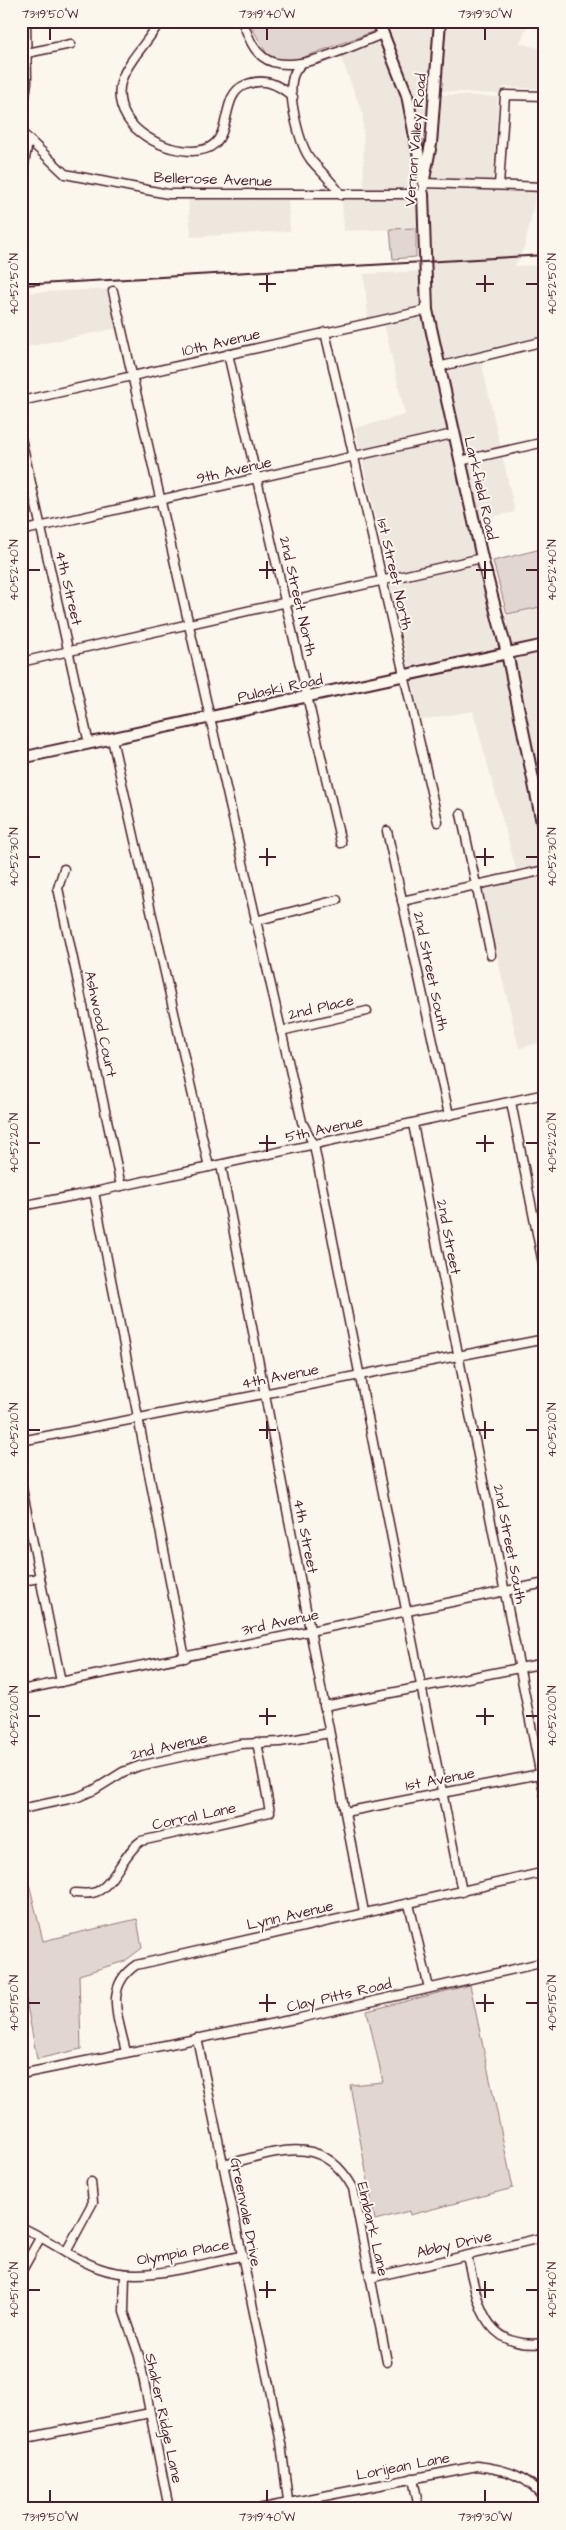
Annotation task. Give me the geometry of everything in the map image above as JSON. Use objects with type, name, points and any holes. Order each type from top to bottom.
[{"type":"main road","points":[[378,21],[407,95],[424,183]]},
{"type":"main road","name":"Vernon Valley Road","points":[[424,183],[431,144],[440,21]]},
{"type":"main road","name":"Vernon Valley Road","points":[[423,194],[424,262]]},
{"type":"main road","name":"Larkfield Road","points":[[424,262],[426,310],[482,558],[540,786],[545,837]]},
{"type":"main road","name":"Pulaski Road","points":[[21,758],[404,677],[545,645]]},
{"type":"street","points":[[21,179],[27,148],[22,132],[27,53],[26,21]]},
{"type":"street","points":[[160,21],[122,76],[118,93],[130,122],[153,140],[181,150],[196,150],[217,142],[224,132],[228,106],[237,89],[252,82],[274,83],[293,96]]},
{"type":"street","points":[[242,21],[256,51],[262,57],[281,64],[301,64],[383,34]]},
{"type":"street","points":[[27,53],[72,44]]},
{"type":"street","points":[[301,64],[292,78],[293,96],[300,135],[311,160],[332,180],[341,195]]},
{"type":"street","points":[[499,185],[504,95],[545,96]]},
{"type":"street","name":"Bellerose Avenue","points":[[22,132],[65,174],[98,182],[168,194],[423,194]]},
{"type":"street","points":[[424,183],[545,187]]},
{"type":"street","name":"Vernon Valley Road","points":[[423,194],[424,183]]},
{"type":"street","points":[[113,291],[302,1122],[314,1145],[362,1375],[462,1892]]},
{"type":"street","name":"10th Avenue","points":[[21,401],[426,310]]},
{"type":"street","name":"1st Street North","points":[[325,332],[438,822]]},
{"type":"street","points":[[438,367],[545,341]]},
{"type":"street","name":"2nd Street North","points":[[228,354],[341,843]]},
{"type":"street","name":"9th Avenue","points":[[21,532],[453,434]]},
{"type":"street","name":"4th Street","points":[[21,438],[89,744]]},
{"type":"street","points":[[460,461],[545,442]]},
{"type":"street","points":[[21,662],[482,558]]},
{"type":"street","points":[[112,739],[209,1167]]},
{"type":"street","points":[[461,814],[491,955]]},
{"type":"street","name":"2nd Street South","points":[[388,831],[449,1115]]},
{"type":"street","name":"Ashwood Court","points":[[64,869],[58,888],[121,1186]]},
{"type":"street","points":[[402,901],[545,870]]},
{"type":"street","points":[[255,921],[338,900]]},
{"type":"street","name":"2nd Place","points":[[281,1031],[367,1011]]},
{"type":"street","name":"5th Avenue","points":[[21,1206],[413,1124],[545,1094]]},
{"type":"street","points":[[511,1102],[545,1274]]},
{"type":"street","name":"2nd Street","points":[[413,1124],[458,1356]]},
{"type":"street","name":"4th Street","points":[[221,1165],[364,1912]]},
{"type":"street","points":[[94,1192],[185,1658]]},
{"type":"street","name":"4th Avenue","points":[[21,1441],[545,1339]]},
{"type":"street","name":"2nd Street South","points":[[458,1356],[506,1591],[545,1796]]},
{"type":"street","points":[[21,1483],[61,1682]]},
{"type":"street","points":[[21,1582],[40,1578]]},
{"type":"street","name":"3rd Avenue","points":[[21,1690],[185,1658],[310,1629],[545,1583]]},
{"type":"street","points":[[324,1706],[545,1663]]},
{"type":"street","name":"2nd Avenue","points":[[21,1808],[78,1797],[94,1790],[123,1772],[139,1766],[257,1742],[280,1742],[329,1733]]},
{"type":"street","name":"Corral Lane","points":[[76,1893],[92,1893],[105,1887],[127,1854],[141,1841],[270,1812],[257,1742]]},
{"type":"street","name":"1st Avenue","points":[[345,1812],[540,1774]]},
{"type":"street","name":"Lynn Avenue","points":[[126,2052],[116,2004],[116,1993],[119,1982],[136,1965],[545,1872]]},
{"type":"street","points":[[409,1904],[429,1988]]},
{"type":"street","name":"Clay Pitts Road","points":[[21,2074],[300,2018],[545,1962]]},
{"type":"street","name":"Greenvale Drive","points":[[197,2038],[281,2443],[288,2506]]},
{"type":"street","name":"Elmbark Lane","points":[[223,2165],[294,2149],[310,2150],[324,2155],[344,2172],[353,2188],[387,2362]]},
{"type":"street","points":[[66,2252],[93,2202],[91,2182]]},
{"type":"street","name":"Olympia Place","points":[[21,2227],[98,2268],[124,2275],[144,2274],[241,2256]]},
{"type":"street","name":"Abby Drive","points":[[370,2278],[545,2237]]},
{"type":"street","points":[[21,2272],[40,2238]]},
{"type":"street","points":[[467,2256],[479,2306],[487,2323],[500,2335],[515,2342],[530,2345],[545,2343]]},
{"type":"street","name":"Shaker Ridge Lane","points":[[124,2275],[124,2312],[139,2356],[169,2509]]},
{"type":"street","points":[[21,2439],[150,2413]]},
{"type":"street","name":"Lorijean Lane","points":[[258,2509],[288,2506],[413,2478],[477,2466],[495,2468],[520,2477],[532,2485],[545,2500]]},
{"type":"street","points":[[413,2478],[419,2509]]},
{"type":"shaded area","points":[[248,21],[372,21],[375,31],[293,61],[277,60],[267,54]]},
{"type":"shaded area","points":[[434,21],[430,94],[498,97],[493,190],[537,190],[525,245],[515,266],[545,265],[545,335],[479,351],[515,512],[466,522],[491,619],[545,606],[545,1051],[543,1042],[519,1048],[481,889],[519,880],[473,711],[421,720],[355,428],[405,415],[384,323],[369,327],[364,274],[425,271],[424,228],[344,231],[342,200],[364,200],[363,114],[340,55],[381,40],[387,22]]},
{"type":"shaded area","points":[[444,21],[529,21],[520,43],[545,50],[545,89],[503,87],[501,94],[438,91]]},
{"type":"shaded area","points":[[188,199],[288,200],[290,231],[191,237]]},
{"type":"shaded area","points":[[416,228],[416,257],[393,259],[390,229]]},
{"type":"shaded area","points":[[111,289],[119,328],[21,348],[21,293]]},
{"type":"shaded area","points":[[545,548],[545,606],[507,614],[493,561]]},
{"type":"shaded area","points":[[25,1867],[43,1941],[137,1919],[142,1948],[125,1961],[79,1975],[81,2049],[37,2059],[21,1973],[21,1868]]},
{"type":"shaded area","points":[[470,1985],[513,2188],[410,2215],[409,2211],[375,2220],[350,2085],[383,2082],[367,2011]]},
{"type":"railway","points":[[21,285],[545,255]]}]
